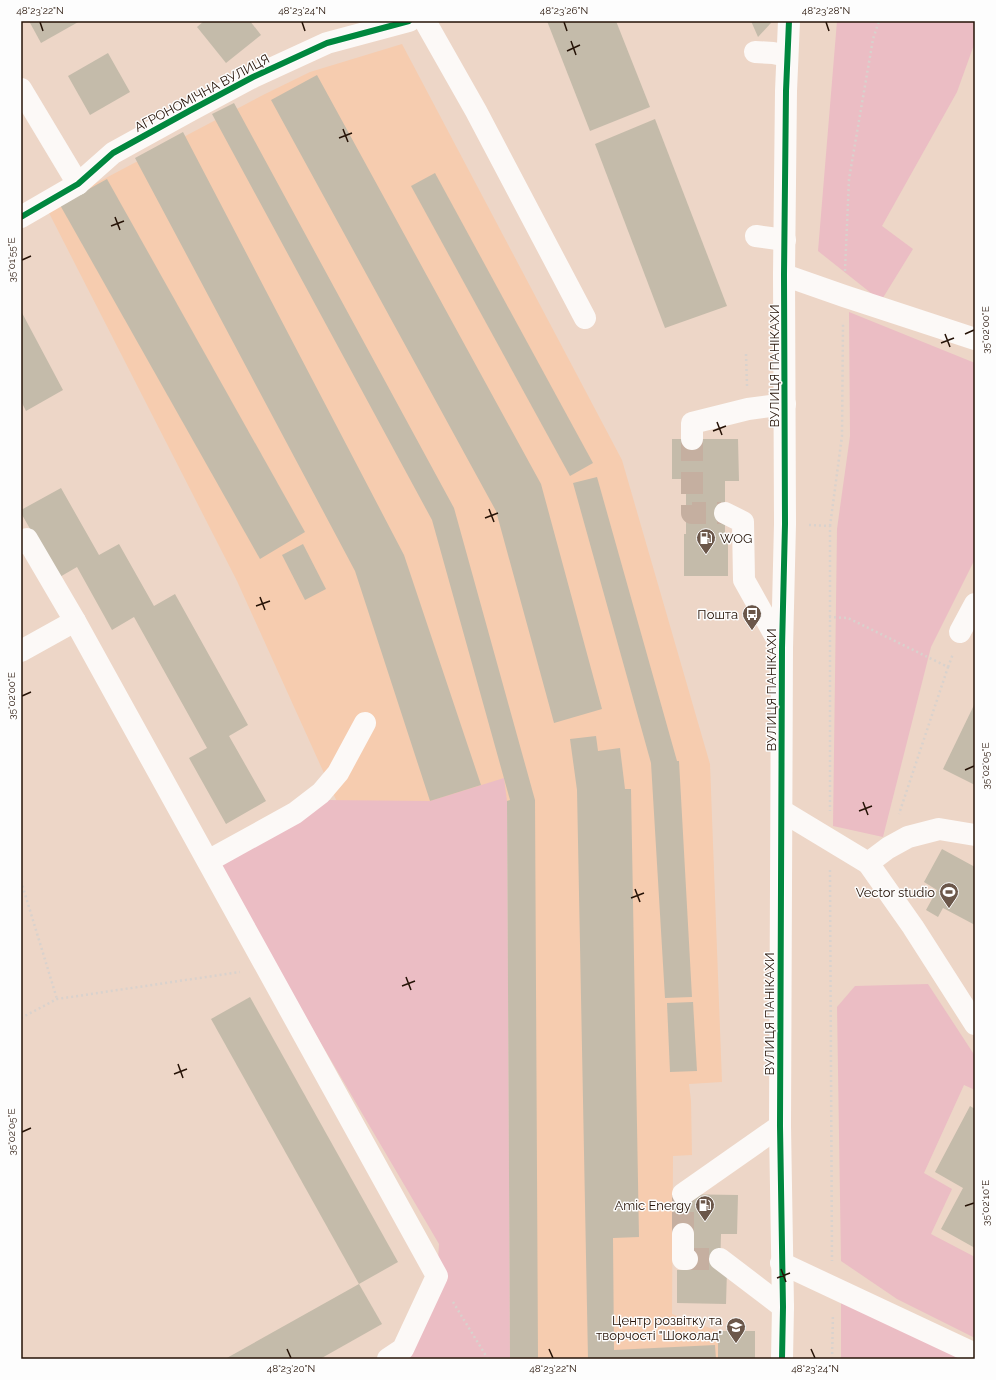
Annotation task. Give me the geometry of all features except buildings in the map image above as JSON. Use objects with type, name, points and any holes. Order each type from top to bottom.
[{"type":"street","name":"АГРОНОМІЧНА ВУЛИЦЯ","points":[[21,217],[78,184],[113,153],[253,77],[327,43],[410,21]]},
{"type":"street","points":[[425,21],[476,111],[585,318]]},
{"type":"street","name":"ВУЛИЦЯ ПАНІКАХИ","points":[[782,1359],[783,1307],[780,1126],[782,648],[785,524],[784,275],[787,56],[789,21]]},
{"type":"street","points":[[755,52],[773,53],[787,56]]},
{"type":"street","points":[[21,89],[78,184]]},
{"type":"street","points":[[756,236],[785,240]]},
{"type":"street","points":[[784,275],[975,339]]},
{"type":"street","points":[[692,439],[692,423],[748,409],[785,404]]},
{"type":"street","points":[[725,513],[743,522],[744,580],[782,648]]},
{"type":"street","points":[[21,543],[27,539],[75,621],[437,1276],[403,1349],[388,1359]]},
{"type":"street","points":[[960,632],[975,604]]},
{"type":"street","points":[[21,651],[75,621]]},
{"type":"street","points":[[208,861],[295,813],[321,793],[338,772],[365,723]]},
{"type":"street","points":[[782,811],[868,864],[913,927],[975,1024]]},
{"type":"street","points":[[868,864],[888,848],[908,837],[939,830],[975,835]]},
{"type":"street","points":[[683,1194],[780,1126]]},
{"type":"street","points":[[683,1234],[683,1259],[687,1259]]},
{"type":"street","points":[[720,1259],[783,1307]]},
{"type":"street","points":[[782,1263],[975,1354]]},
{"type":"path","points":[[746,354],[748,409]]},
{"type":"path","points":[[785,524],[830,526],[829,840],[833,1287],[832,1359]]},
{"type":"path","points":[[829,617],[848,618],[948,667],[888,848]]},
{"type":"path","points":[[21,881],[57,999]]},
{"type":"path","points":[[21,1018],[57,999],[267,968]]},
{"type":"path","points":[[437,1276],[488,1359]]},
{"type":"shaded area","points":[[837,21],[975,21],[975,42],[957,92],[882,226],[913,249],[881,301],[818,251]]},
{"type":"shaded area","points":[[402,44],[622,460],[710,764],[722,1082],[689,1084],[691,1101],[692,1155],[673,1156],[672,1314],[718,1331],[718,1359],[512,1359],[512,808],[357,846],[237,581],[47,209],[263,95],[310,72]]},
{"type":"shaded area","points":[[849,312],[975,363],[975,559],[931,647],[883,837],[833,826],[837,529],[850,436]]},
{"type":"shaded area","points":[[504,778],[507,801],[510,1359],[402,1359],[437,1276],[439,1244],[215,863],[325,800],[430,801]]},
{"type":"shaded area","points":[[928,984],[975,1056],[975,1090],[964,1085],[924,1173],[952,1189],[931,1234],[975,1257],[975,1338],[897,1299],[841,1261],[837,1007],[855,986]]},
{"type":"shaded area","points":[[841,1302],[961,1359],[841,1359]]},
{"type":"tunnel","points":[[692,439],[692,513],[725,513]]},
{"type":"tunnel","points":[[683,1194],[683,1234]]},
{"type":"tunnel","points":[[687,1259],[720,1259]]},
{"type":"cycle path","points":[[21,217],[78,184],[113,153],[253,77],[327,43],[409,21]]},
{"type":"cycle path","points":[[782,1359],[783,1307],[780,1126],[782,648],[785,524],[784,275],[786,91],[789,21]]},
{"type":"place","name":"WOG","points":[[706,555]]},
{"type":"place","name":"Пошта","points":[[752,631]]},
{"type":"place","name":"Vector studio","points":[[949,909]]},
{"type":"place","name":"Amic Energy","points":[[705,1222]]},
{"type":"place","name":"Центр розвітку та творчості \"Шоколад\"","points":[[736,1344]]}]
